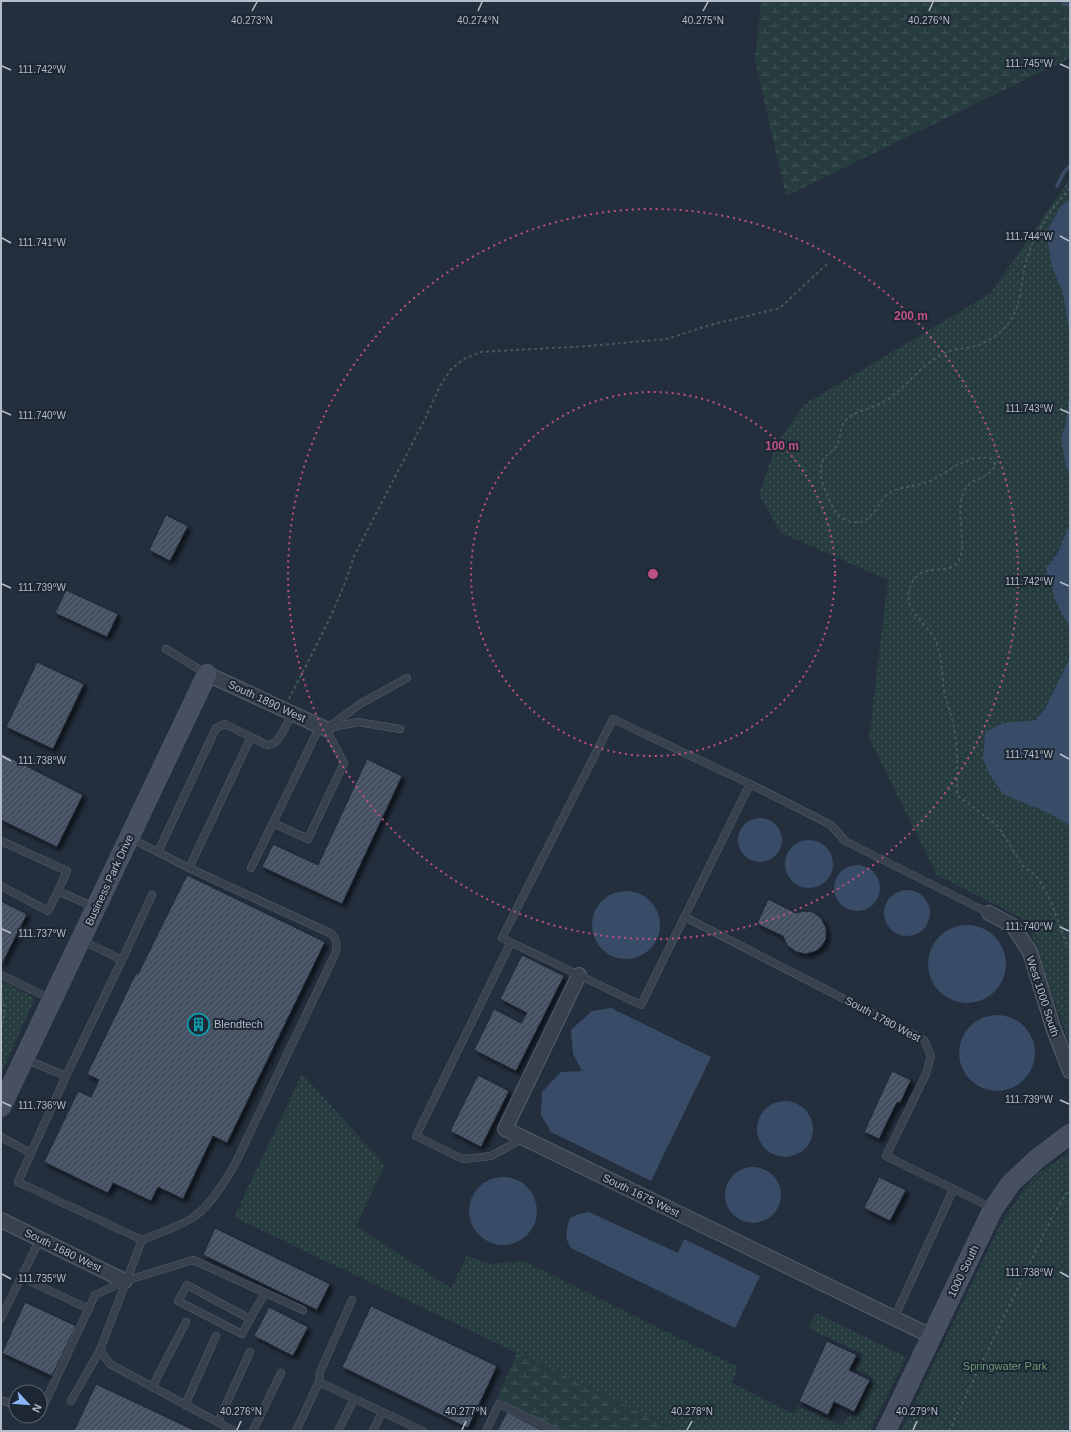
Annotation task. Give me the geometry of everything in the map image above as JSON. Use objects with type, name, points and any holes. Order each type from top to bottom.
[{"type":"street","name":"South 1890 West","points":[[208,674],[323,728]]},
{"type":"street","name":"Business Park Drive","points":[[1,1107],[208,674]]},
{"type":"street","name":"West 1000 South","points":[[989,913],[1013,926],[1030,952],[1053,1027],[1065,1046],[1070,1071]]},
{"type":"street","name":"South 1675 West","points":[[579,975],[505,1129],[931,1336]]},
{"type":"street","name":"1000 South","points":[[886,1431],[993,1209],[1011,1183],[1036,1159],[1070,1134]]},
{"type":"street","name":"South 1680 West","points":[[1,1220],[125,1281]]},
{"type":"lane","points":[[166,649],[208,674]]},
{"type":"lane","points":[[251,868],[323,728],[360,704],[406,678]]},
{"type":"lane","points":[[158,852],[216,728],[225,724],[268,745],[273,744],[278,741],[288,711]]},
{"type":"lane","points":[[750,784],[641,1005],[502,938],[612,719],[750,784],[831,825],[845,841],[989,913]]},
{"type":"lane","points":[[323,728],[358,722],[400,729]]},
{"type":"lane","points":[[273,823],[308,839],[344,763],[323,728]]},
{"type":"lane","points":[[189,868],[251,737]]},
{"type":"lane","points":[[71,1401],[100,1350],[125,1281],[142,1240],[194,1217],[209,1203],[225,1181],[236,1162],[313,1001],[336,952],[337,945],[332,934],[189,868],[129,838]]},
{"type":"lane","points":[[1,841],[67,871],[48,911],[1,886]]},
{"type":"lane","points":[[58,891],[96,908]]},
{"type":"lane","points":[[142,1240],[18,1182],[66,1076],[152,896]]},
{"type":"lane","name":"South 1780 West","points":[[685,917],[924,1040],[931,1056],[926,1074],[886,1156],[993,1209]]},
{"type":"lane","points":[[81,940],[122,960]]},
{"type":"lane","points":[[511,942],[416,1136],[463,1159],[491,1156],[524,1138]]},
{"type":"lane","points":[[1,975],[52,1000]]},
{"type":"lane","points":[[24,1059],[66,1076]]},
{"type":"lane","points":[[1,1136],[31,1153]]},
{"type":"lane","points":[[894,1318],[953,1190]]},
{"type":"lane","points":[[1,1318],[40,1239]]},
{"type":"lane","points":[[48,1396],[95,1295],[125,1281],[193,1260],[303,1310]]},
{"type":"lane","points":[[21,1277],[89,1309]]},
{"type":"lane","points":[[250,1319],[187,1285],[178,1301],[242,1334],[265,1292]]},
{"type":"lane","points":[[296,1431],[352,1300]]},
{"type":"lane","points":[[152,1387],[186,1322]]},
{"type":"lane","points":[[185,1405],[216,1336]]},
{"type":"lane","points":[[100,1350],[110,1364],[234,1431]]},
{"type":"lane","points":[[218,1422],[250,1352]]},
{"type":"lane","points":[[253,1431],[280,1373]]},
{"type":"lane","points":[[318,1382],[382,1412],[413,1429],[423,1431]]},
{"type":"lane","points":[[338,1431],[354,1399]]},
{"type":"lane","points":[[486,1431],[499,1404],[556,1431]]},
{"type":"lane","points":[[373,1431],[382,1412]]},
{"type":"path","points":[[1070,188],[1054,206],[1037,232],[1025,268],[1020,297],[1011,321],[992,339],[973,347],[951,351],[938,358],[886,401],[863,410],[846,420],[841,428],[835,448],[826,455],[820,467],[824,485],[834,511],[841,518],[854,522],[864,521],[874,512],[887,495],[899,488],[929,482],[945,471],[976,457],[990,458],[996,465],[989,474],[973,480],[964,492],[959,520],[962,548],[959,561],[953,567],[943,570],[929,570],[919,574],[910,587],[908,602],[914,613],[936,641],[944,692],[954,727],[957,750],[957,795],[998,826],[1023,866],[1037,877],[1050,899],[1065,941],[1070,948]]},
{"type":"path","points":[[288,711],[354,556],[425,419],[440,386],[451,369],[464,359],[480,352],[589,346],[667,339],[710,325],[780,308],[828,263]]},
{"type":"path","points":[[1,998],[4,1006],[4,1020],[1,1026]]},
{"type":"path","points":[[949,1431],[1050,1221],[1070,1188]]},
{"type":"green space","points":[[761,1],[1070,1],[1070,58],[786,196],[755,60]]},
{"type":"green space","points":[[1070,178],[1070,1046],[1027,921],[937,875],[869,738],[888,580],[781,533],[759,494],[777,443],[805,404],[991,293]]},
{"type":"green space","points":[[1,981],[35,998],[1,1074]]},
{"type":"green space","points":[[302,1074],[385,1165],[356,1226],[451,1288],[467,1256],[490,1264],[524,1261],[738,1367],[732,1383],[793,1414],[798,1406],[842,1426],[849,1415],[855,1417],[874,1378],[856,1369],[863,1354],[808,1328],[816,1313],[906,1357],[870,1431],[680,1431],[234,1217]]},
{"type":"green space","name":"Springwater Park","points":[[1070,1152],[1070,1431],[901,1431],[1001,1223],[1022,1192],[1038,1173]]},
{"type":"green space","points":[[517,1353],[680,1431],[562,1431],[497,1398]]},
{"type":"water","points":[[1070,200],[1070,335],[1063,293],[1052,267],[1046,233],[1061,206]]},
{"type":"water","points":[[1070,389],[1070,474],[1066,467],[1061,438],[1066,423]]},
{"type":"water","points":[[1070,525],[1070,628],[1055,600],[1046,568],[1058,552]]},
{"type":"water","points":[[1070,658],[1070,825],[1044,811],[1003,794],[991,777],[983,759],[985,732],[1004,723],[1036,720],[1046,707]]},
{"type":"water","points":[[756,818],[764,818],[769,819],[776,824],[781,831],[781,849],[776,856],[769,861],[756,862],[748,859],[741,852],[738,844],[738,836],[741,828],[748,821]]},
{"type":"water","points":[[804,840],[814,840],[826,847],[833,859],[833,869],[826,881],[814,888],[804,888],[796,884],[789,877],[785,869],[785,859],[789,851],[796,844]]},
{"type":"water","points":[[852,865],[862,865],[870,869],[876,875],[880,883],[880,893],[876,901],[870,907],[862,911],[852,911],[844,907],[838,901],[834,893],[834,883],[838,875],[844,869]]},
{"type":"water","points":[[907,890],[920,894],[926,900],[930,913],[926,926],[920,932],[907,936],[894,932],[888,926],[884,913],[888,900],[894,894]]},
{"type":"water","points":[[626,891],[639,894],[650,901],[657,912],[660,925],[657,938],[650,949],[639,956],[626,959],[613,956],[602,949],[595,938],[592,925],[595,912],[602,901],[613,894]]},
{"type":"water","points":[[967,925],[982,928],[994,937],[1003,949],[1006,964],[1003,979],[994,991],[982,1000],[967,1003],[952,1000],[940,991],[931,979],[928,964],[931,949],[940,937],[952,928]]},
{"type":"water","points":[[611,1008],[711,1057],[651,1181],[551,1132],[541,1115],[542,1092],[561,1072],[582,1071],[573,1054],[571,1030],[592,1011]]},
{"type":"water","points":[[997,1015],[1011,1018],[1024,1026],[1032,1039],[1035,1053],[1032,1067],[1024,1080],[1011,1088],[997,1091],[983,1088],[970,1080],[962,1067],[959,1053],[962,1039],[970,1026],[983,1018]]},
{"type":"water","points":[[785,1101],[796,1103],[805,1109],[811,1118],[813,1129],[811,1140],[805,1149],[796,1155],[785,1157],[774,1155],[765,1149],[759,1140],[757,1129],[759,1118],[765,1109],[774,1103]]},
{"type":"water","points":[[747,1167],[759,1167],[773,1175],[781,1189],[779,1206],[773,1215],[759,1223],[747,1223],[737,1218],[730,1211],[725,1201],[725,1189],[730,1179],[737,1172]]},
{"type":"water","points":[[496,1177],[510,1177],[522,1182],[532,1192],[537,1204],[537,1218],[532,1230],[522,1240],[510,1245],[496,1245],[484,1240],[474,1230],[469,1218],[469,1204],[474,1192],[484,1182]]},
{"type":"water","points":[[589,1212],[678,1253],[684,1239],[760,1276],[735,1328],[571,1248],[567,1241],[566,1234],[570,1218]]},
{"type":"building","points":[[166,515],[188,526],[170,561],[149,550]]},
{"type":"building","points":[[66,590],[118,614],[107,637],[55,613]]},
{"type":"building","points":[[37,662],[84,684],[53,749],[6,727]]},
{"type":"building","points":[[1,753],[83,795],[57,847],[1,820]]},
{"type":"building","points":[[367,759],[402,776],[342,904],[262,867],[273,844],[318,865]]},
{"type":"building","name":"Blendtech","points":[[187,875],[325,942],[227,1143],[213,1136],[183,1199],[158,1187],[151,1201],[113,1183],[108,1193],[44,1162],[78,1091],[91,1097],[99,1080],[87,1074],[136,973],[138,974]]},
{"type":"building","points":[[768,899],[796,913],[804,911],[813,912],[821,918],[826,928],[826,939],[822,946],[816,951],[806,954],[796,952],[787,945],[783,936],[757,924]]},
{"type":"building","points":[[1,901],[27,914],[1,966]]},
{"type":"building","points":[[522,955],[564,976],[516,1071],[474,1050],[494,1009],[521,1023],[527,1013],[500,999]]},
{"type":"building","points":[[892,1071],[911,1080],[900,1103],[897,1102],[879,1139],[864,1132]]},
{"type":"building","points":[[478,1075],[509,1091],[481,1147],[450,1131]]},
{"type":"building","points":[[879,1177],[906,1190],[890,1221],[864,1208]]},
{"type":"building","points":[[215,1228],[330,1284],[317,1310],[203,1255]]},
{"type":"building","points":[[25,1302],[76,1326],[52,1376],[2,1353]]},
{"type":"building","points":[[371,1306],[497,1366],[468,1428],[342,1367]]},
{"type":"building","points":[[269,1307],[308,1327],[293,1356],[254,1336]]},
{"type":"building","points":[[827,1341],[857,1355],[849,1370],[870,1380],[854,1412],[834,1402],[828,1415],[799,1401]]},
{"type":"building","points":[[96,1384],[196,1431],[74,1431]]},
{"type":"building","points":[[507,1412],[544,1431],[497,1431]]},
{"type":"waterway","points":[[1062,1],[1070,6]]},
{"type":"waterway","points":[[1057,186],[1064,172],[1070,166]]},
{"type":"place","name":"Blendtech","points":[[198,1024]]}]
